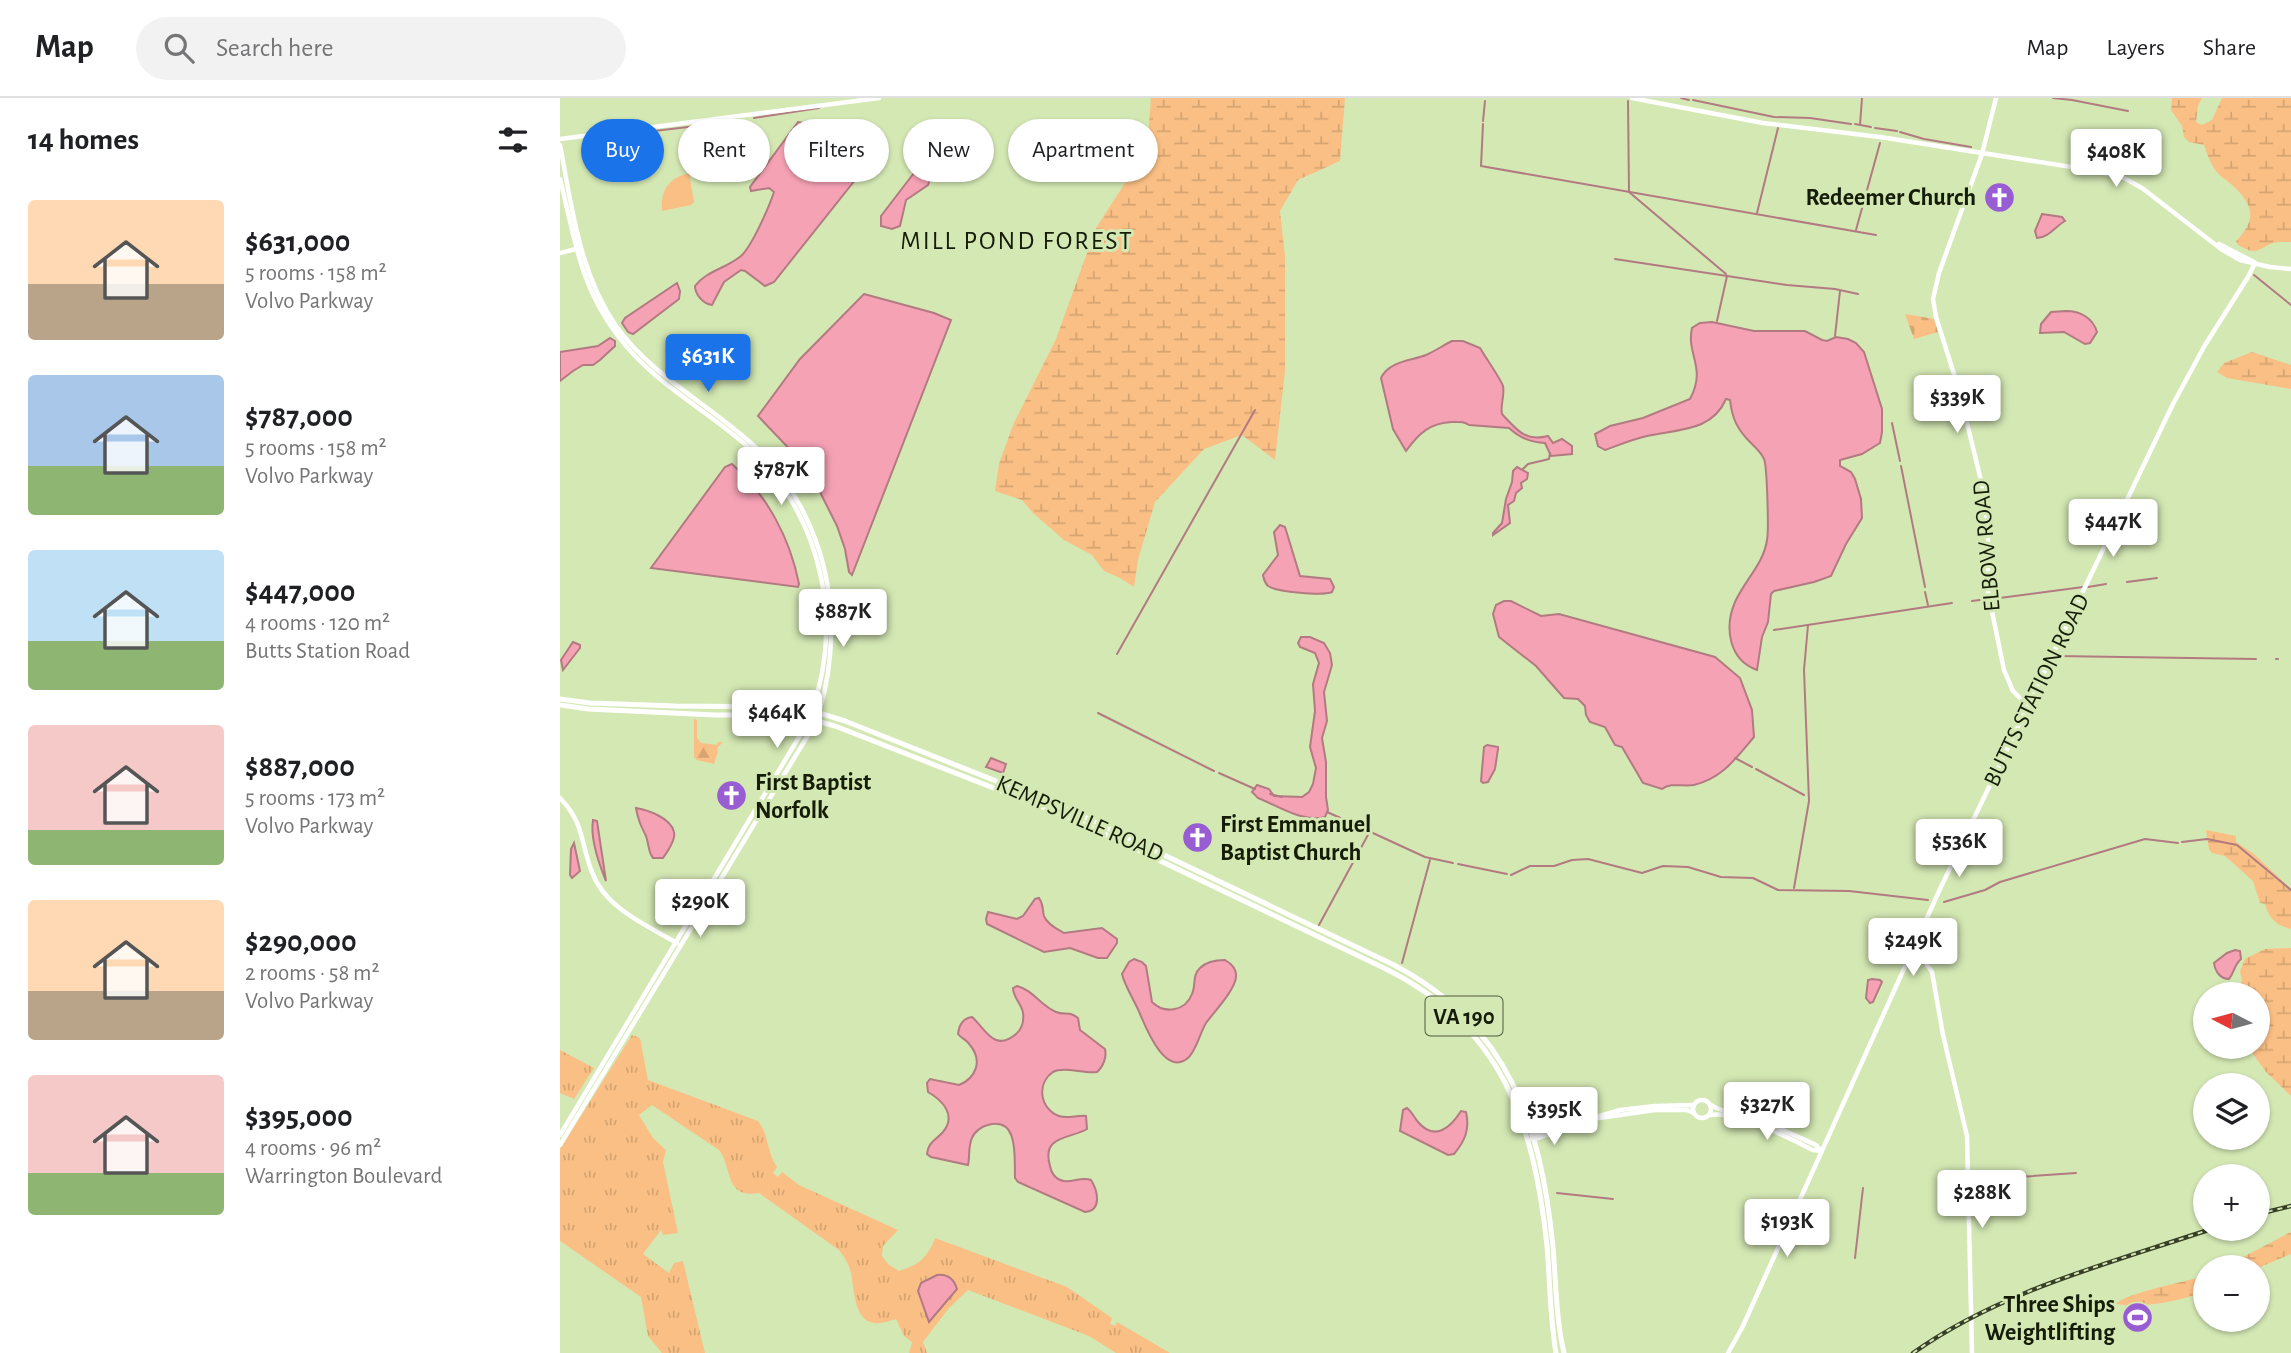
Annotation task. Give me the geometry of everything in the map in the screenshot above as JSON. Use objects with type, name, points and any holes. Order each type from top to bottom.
[{"type":"main road","points":[[560,139],[879,98]]},
{"type":"main road","points":[[1632,98],[1763,122],[1919,143],[2097,171],[2124,178],[2149,192],[2221,249],[2240,260],[2291,269]]},
{"type":"main road","name":"ELBOW ROAD","points":[[1996,98],[1982,154],[1939,274],[1933,299],[1985,497],[1988,536],[1987,588],[2001,658],[2011,689],[2030,703]]},
{"type":"main road","points":[[560,145],[578,249]]},
{"type":"main road","points":[[560,179],[578,249],[597,293],[617,327],[671,385],[760,451],[791,490],[811,527],[824,565],[831,604],[828,675],[816,713],[560,1145]]},
{"type":"main road","points":[[560,253],[578,249]]},
{"type":"main road","name":"BUTTS STATION ROAD","points":[[1728,1353],[1742,1328],[1912,951],[2173,404],[2255,263]]},
{"type":"main road","name":"KEMPSVILLE ROAD","points":[[560,699],[590,703],[781,707],[816,713],[861,727],[1083,817],[1406,972],[1451,1004],[1486,1041],[1516,1088],[1532,1138],[1550,1226],[1563,1353]]},
{"type":"main road","name":"KEMPSVILLE ROAD","points":[[560,705],[588,709],[715,715],[782,715],[812,720],[857,734],[1073,819],[1406,979],[1447,1009],[1482,1046],[1509,1088],[1532,1138],[1544,1225],[1556,1353]]},
{"type":"main road","points":[[560,799],[573,814],[582,831],[592,874],[604,895],[632,917],[679,944]]},
{"type":"main road","points":[[560,1135],[679,944]]},
{"type":"main road","points":[[1912,951],[1923,959],[1932,972],[1943,1035],[1967,1136],[1972,1353]]},
{"type":"main road","points":[[1591,1119],[1632,1108],[1694,1105],[1703,1099],[1717,1109],[1751,1117],[1816,1145],[1821,1151]]},
{"type":"main road","points":[[1694,1105],[1694,1112]]},
{"type":"main road","points":[[1710,1115],[1711,1105]]},
{"type":"main road","points":[[1532,1138],[1591,1119],[1655,1110],[1687,1110],[1701,1118],[1719,1114],[1749,1122],[1821,1151]]},
{"type":"green space","points":[[1151,98],[1345,98],[1340,161],[1298,180],[1280,211],[1285,257],[1285,371],[1275,460],[1242,435],[1204,449],[1155,502],[1138,560],[1134,587],[1104,571],[1092,555],[1064,540],[1022,500],[995,491],[999,464],[1013,425],[1056,339],[1096,228],[1126,182],[1158,182],[1158,119],[1149,119]]},
{"type":"green space","points":[[2172,98],[2202,98],[2196,122],[2202,125],[2212,120],[2222,98],[2291,98],[2291,242],[2273,243],[2253,251],[2238,245],[2236,241],[2250,219],[2245,199],[2219,175],[2210,162],[2204,145],[2189,142],[2184,137],[2182,126],[2171,110]]},
{"type":"green space","points":[[678,177],[678,182],[691,182],[694,202],[662,211],[664,191]]},
{"type":"green space","points":[[1905,314],[1934,319],[1938,332],[1914,339]]},
{"type":"green space","points":[[2252,352],[2291,365],[2291,389],[2227,378],[2217,372],[2224,363]]},
{"type":"green space","points":[[694,719],[697,720],[697,738],[701,743],[717,745],[718,742],[723,742],[717,748],[714,764],[694,757]]},
{"type":"green space","points":[[2206,830],[2236,836],[2236,842],[2254,854],[2291,889],[2291,929],[2281,926],[2271,917],[2265,904],[2260,903],[2253,881],[2225,856],[2212,853]]},
{"type":"green space","points":[[2291,948],[2291,1096],[2257,1059],[2270,1059],[2270,982],[2241,982],[2240,971],[2245,959],[2265,949]]},
{"type":"green space","points":[[632,1035],[640,1038],[648,1080],[758,1121],[777,1167],[773,1173],[778,1177],[782,1172],[799,1185],[898,1230],[883,1246],[882,1256],[889,1265],[899,1271],[922,1259],[935,1238],[1067,1287],[1112,1318],[1110,1324],[1115,1326],[1117,1322],[1170,1353],[1116,1353],[1089,1336],[968,1290],[949,1308],[923,1342],[927,1353],[909,1353],[912,1342],[904,1336],[896,1319],[874,1323],[862,1316],[849,1267],[839,1250],[759,1193],[748,1194],[740,1191],[731,1180],[719,1150],[652,1105],[639,1115],[653,1138],[666,1150],[663,1162],[678,1233],[663,1235],[661,1230],[643,1254],[669,1273],[674,1263],[683,1261],[705,1353],[662,1353],[648,1336],[641,1297],[560,1241],[560,1149]]},
{"type":"green space","points":[[560,1050],[594,1068],[574,1099],[560,1093]]},
{"type":"green space","points":[[2291,1232],[2291,1254],[2270,1263],[2270,1255],[2247,1255]]},
{"type":"green space","points":[[2193,1279],[2193,1296],[2150,1305],[2116,1304],[2144,1292]]},
{"type":"shaded area","points":[[784,141],[784,182],[853,182],[774,282],[765,286],[741,270],[724,282],[712,305],[706,303],[698,295],[695,286],[741,256],[764,216],[774,192],[769,188],[751,191],[750,187],[754,182],[770,182],[770,160]]},
{"type":"shaded area","points":[[907,182],[929,182],[906,200],[900,226],[892,229],[881,226],[881,216]]},
{"type":"shaded area","points":[[2042,214],[2062,217],[2065,221],[2048,234],[2037,238],[2035,231]]},
{"type":"shaded area","points":[[677,283],[679,299],[633,334],[628,332],[622,323],[625,318]]},
{"type":"shaded area","points":[[864,294],[951,320],[852,575],[837,526],[815,482],[802,462],[758,416],[800,359]]},
{"type":"shaded area","points":[[2051,312],[2081,314],[2092,323],[2097,332],[2090,343],[2085,344],[2064,332],[2040,333],[2041,324]]},
{"type":"shaded area","points":[[1712,322],[1754,331],[1805,331],[1822,340],[1836,337],[1856,343],[1864,352],[1882,409],[1880,443],[1862,454],[1840,460],[1840,466],[1851,472],[1855,479],[1861,499],[1862,518],[1831,576],[1771,594],[1768,622],[1762,637],[1757,670],[1740,659],[1735,651],[1731,642],[1730,622],[1735,602],[1758,564],[1767,540],[1766,473],[1763,456],[1736,423],[1730,400],[1726,399],[1720,410],[1703,423],[1642,437],[1605,450],[1598,446],[1595,434],[1610,426],[1643,418],[1690,399],[1697,378],[1692,328],[1700,323]]},
{"type":"shaded area","points":[[610,338],[615,341],[615,346],[600,360],[593,365],[583,365],[560,381],[560,352],[598,346]]},
{"type":"shaded area","points":[[1452,341],[1463,341],[1480,348],[1503,386],[1502,414],[1517,430],[1527,436],[1548,436],[1553,443],[1562,439],[1572,446],[1572,454],[1551,456],[1545,443],[1526,439],[1509,428],[1459,422],[1431,427],[1420,434],[1406,451],[1393,429],[1381,378],[1389,368],[1426,355]]},
{"type":"shaded area","points":[[732,464],[756,489],[775,518],[790,550],[798,587],[651,568],[725,467]]},
{"type":"shaded area","points":[[1517,467],[1528,473],[1527,479],[1521,483],[1522,488],[1516,493],[1514,501],[1508,505],[1510,523],[1493,535],[1502,523],[1513,471]]},
{"type":"shaded area","points":[[1280,525],[1285,527],[1300,576],[1330,579],[1334,587],[1332,592],[1290,592],[1268,586],[1263,575],[1278,555],[1274,532]]},
{"type":"shaded area","points":[[1511,601],[1541,616],[1559,614],[1715,657],[1740,678],[1752,710],[1754,737],[1735,760],[1704,782],[1662,789],[1643,783],[1622,747],[1615,745],[1605,727],[1590,722],[1585,706],[1578,699],[1564,698],[1536,666],[1499,637],[1493,614],[1496,605]]},
{"type":"shaded area","points":[[1301,637],[1310,637],[1324,643],[1330,653],[1332,665],[1324,692],[1327,721],[1322,738],[1328,810],[1325,817],[1317,818],[1291,813],[1258,798],[1252,792],[1257,785],[1269,789],[1274,796],[1302,797],[1309,792],[1313,784],[1316,768],[1310,747],[1315,711],[1313,684],[1319,663],[1315,653],[1300,647],[1298,643]]},
{"type":"shaded area","points":[[573,642],[580,645],[580,648],[563,670],[561,660]]},
{"type":"shaded area","points":[[1487,745],[1498,749],[1495,769],[1488,782],[1483,783],[1484,747]]},
{"type":"shaded area","points":[[991,758],[1006,764],[1003,773],[986,767]]},
{"type":"shaded area","points":[[636,808],[658,816],[672,827],[674,838],[663,858],[651,856]]},
{"type":"shaded area","points":[[593,820],[597,821],[606,881],[594,843]]},
{"type":"shaded area","points":[[574,843],[580,871],[572,878],[571,849]]},
{"type":"shaded area","points":[[1039,898],[1045,919],[1064,933],[1102,928],[1117,939],[1107,958],[1098,958],[1070,948],[1044,952],[987,924],[988,912],[1017,919]]},
{"type":"shaded area","points":[[2235,950],[2240,951],[2241,959],[2229,979],[2223,978],[2214,963]]},
{"type":"shaded area","points":[[1134,959],[1146,966],[1152,1002],[1168,1009],[1179,1008],[1189,1000],[1196,974],[1202,966],[1225,960],[1235,969],[1236,977],[1232,988],[1206,1023],[1192,1053],[1181,1062],[1172,1062],[1158,1049],[1125,984],[1122,974]]},
{"type":"shaded area","points":[[1868,980],[1882,982],[1873,1002],[1870,1003],[1866,998]]},
{"type":"shaded area","points":[[1017,986],[1051,1009],[1078,1018],[1080,1030],[1105,1049],[1104,1062],[1097,1072],[1058,1070],[1048,1077],[1042,1089],[1044,1102],[1053,1113],[1062,1117],[1086,1116],[1087,1129],[1053,1143],[1048,1156],[1051,1171],[1059,1179],[1091,1180],[1097,1200],[1090,1211],[1085,1212],[1018,1182],[1015,1178],[1013,1141],[1006,1127],[998,1124],[986,1126],[974,1134],[968,1165],[927,1154],[949,1120],[943,1104],[928,1092],[927,1083],[930,1079],[959,1085],[970,1078],[976,1068],[976,1057],[969,1043],[958,1034],[960,1025],[966,1019],[972,1017],[996,1040],[1008,1039],[1018,1032],[1023,1016],[1013,992],[1013,988]]},
{"type":"shaded area","points":[[1407,1108],[1424,1128],[1436,1132],[1447,1127],[1461,1111],[1466,1112],[1466,1134],[1454,1154],[1448,1155],[1400,1131],[1403,1110]]},
{"type":"shaded area","points":[[937,1275],[950,1278],[957,1289],[929,1322],[918,1291],[921,1283]]},
{"type":"waterway","points":[[1681,98],[1689,100]]},
{"type":"waterway","points":[[1860,125],[1862,98]]},
{"type":"waterway","points":[[2053,98],[2128,111]]},
{"type":"waterway","points":[[1693,100],[1774,117],[1810,118],[1851,124]]},
{"type":"waterway","points":[[1483,121],[1485,101]]},
{"type":"waterway","points":[[1628,101],[1629,192],[1726,274]]},
{"type":"waterway","points":[[754,118],[819,108]]},
{"type":"waterway","points":[[1483,124],[1481,166],[1876,235]]},
{"type":"waterway","points":[[1855,124],[1871,127]]},
{"type":"waterway","points":[[664,130],[678,128]]},
{"type":"waterway","points":[[1757,213],[1778,128]]},
{"type":"waterway","points":[[1875,128],[1897,131]]},
{"type":"waterway","points":[[1900,132],[1971,147]]},
{"type":"waterway","points":[[1856,230],[1880,143]]},
{"type":"waterway","points":[[1615,259],[1858,294]]},
{"type":"waterway","points":[[2254,275],[2291,305]]},
{"type":"waterway","points":[[1717,321],[1727,276]]},
{"type":"waterway","points":[[1835,336],[1840,291]]},
{"type":"waterway","points":[[1117,654],[1255,410]]},
{"type":"waterway","points":[[1892,423],[1900,461]]},
{"type":"waterway","points":[[1523,469],[1528,464],[1549,459],[1550,453]]},
{"type":"waterway","points":[[1901,466],[1925,587]]},
{"type":"waterway","points":[[2127,582],[2157,578]]},
{"type":"waterway","points":[[2088,587],[2106,584]]},
{"type":"waterway","points":[[1992,599],[2083,587]]},
{"type":"waterway","points":[[1925,592],[1928,605]]},
{"type":"waterway","points":[[1972,601],[1987,599]]},
{"type":"waterway","points":[[1774,630],[1952,603]]},
{"type":"waterway","points":[[1794,888],[1809,801],[1804,670],[1808,625]]},
{"type":"waterway","points":[[2056,656],[2256,659]]},
{"type":"waterway","points":[[1098,713],[1214,771]]},
{"type":"waterway","points":[[1735,758],[1752,767]]},
{"type":"waterway","points":[[1756,769],[1804,795]]},
{"type":"waterway","points":[[1219,773],[1255,789]]},
{"type":"waterway","points":[[1270,794],[1282,797]]},
{"type":"waterway","points":[[1327,812],[1345,820]]},
{"type":"waterway","points":[[1349,822],[1425,857],[1453,863]]},
{"type":"waterway","points":[[1319,925],[1369,833]]},
{"type":"waterway","points":[[1944,902],[1985,890],[2000,882],[2145,839],[2178,843]]},
{"type":"waterway","points":[[2182,842],[2207,839],[2237,845],[2291,890]]},
{"type":"waterway","points":[[1511,875],[1530,866],[1554,866],[1572,860],[1588,859],[1642,873],[1663,866],[1688,867],[1721,877],[1753,878],[1778,890],[1849,891],[1928,900]]},
{"type":"waterway","points":[[1402,963],[1430,860]]},
{"type":"waterway","points":[[1458,864],[1507,874]]},
{"type":"waterway","points":[[1976,1180],[2076,1173]]},
{"type":"waterway","points":[[1855,1258],[1863,1188]]},
{"type":"waterway","points":[[1557,1193],[1613,1199]]},
{"type":"railway","points":[[2270,1211],[2291,1206]]},
{"type":"railway","points":[[1913,1353],[1947,1331],[2020,1295],[2193,1235]]},
{"type":"place","name":"Redeemer Church","points":[[1999,197]]},
{"type":"place","name":"First Baptist Norfolk","points":[[732,796]]},
{"type":"place","name":"First Emmanuel Baptist Church","points":[[1197,838]]},
{"type":"place","name":"Three Ships Weightlifting","points":[[2138,1318]]},
{"type":"district","name":"MILL POND FOREST","points":[[1017,240]]}]
